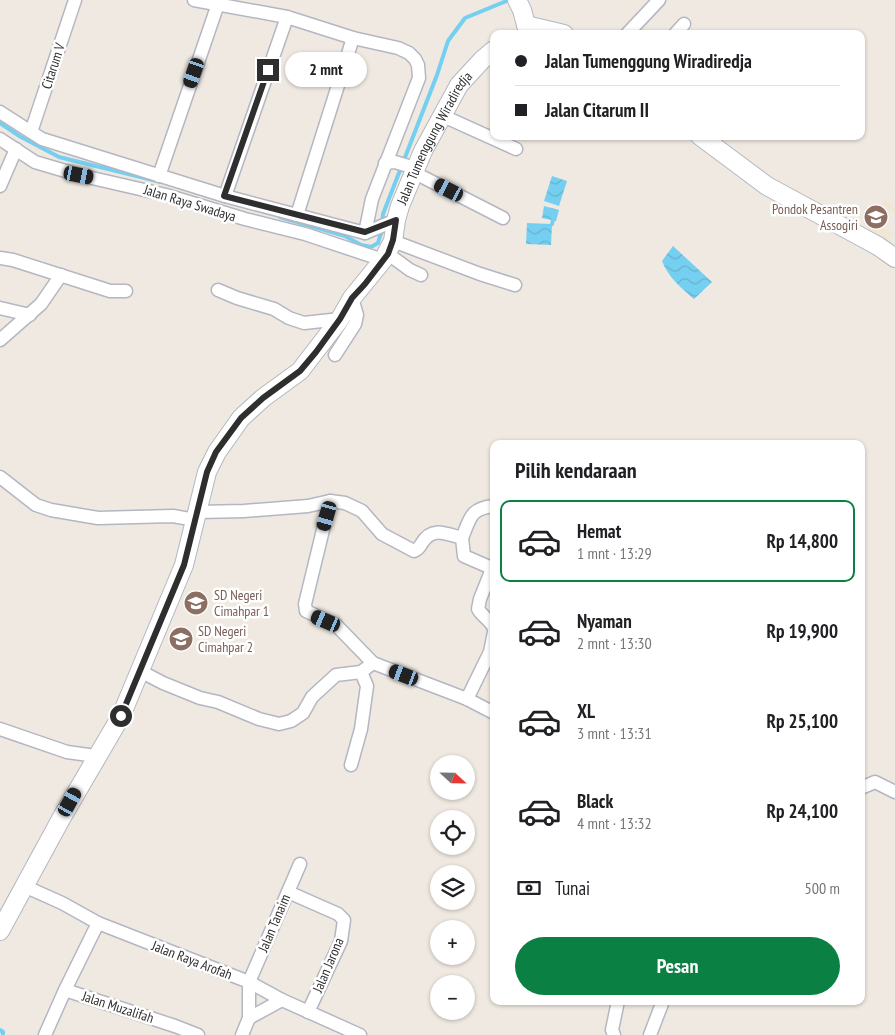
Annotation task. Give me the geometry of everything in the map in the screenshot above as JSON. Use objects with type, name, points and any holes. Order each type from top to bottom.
[{"type":"street","name":"Citarum V","points":[[31,132],[75,0]]},
{"type":"street","points":[[0,112],[42,139],[224,196],[297,214],[381,226],[372,198],[403,166],[419,78],[418,65],[409,53],[398,48],[353,38],[287,16],[194,0]]},
{"type":"street","points":[[517,0],[522,10],[521,29]]},
{"type":"street","points":[[631,30],[659,0]]},
{"type":"street","points":[[159,176],[218,4]]},
{"type":"street","points":[[224,196],[287,16]]},
{"type":"street","points":[[297,214],[353,38]]},
{"type":"street","name":"Jalan Tumenggung Wiradiredja","points":[[388,251],[381,226],[403,166],[443,116],[459,85],[490,53]]},
{"type":"street","points":[[443,116],[490,138]]},
{"type":"street","name":"Jalan Raya Swadaya","points":[[0,138],[35,162],[55,168],[166,194],[245,219],[332,242],[388,251]]},
{"type":"street","points":[[495,140],[516,150]]},
{"type":"street","points":[[705,140],[768,186],[878,246],[895,258]]},
{"type":"street","points":[[0,186],[16,149]]},
{"type":"street","points":[[403,166],[503,218]]},
{"type":"street","points":[[388,251],[410,270],[421,275]]},
{"type":"street","points":[[388,251],[480,274],[515,285]]},
{"type":"street","points":[[0,931],[96,756],[121,716],[184,565],[207,472],[216,452],[241,418],[263,398],[300,371],[340,319],[352,298],[388,251]]},
{"type":"street","points":[[0,258],[13,260],[110,291],[126,292]]},
{"type":"street","points":[[0,340],[47,298],[62,275]]},
{"type":"street","points":[[218,290],[274,309],[289,318],[304,323],[340,319]]},
{"type":"street","points":[[335,356],[355,324],[357,315],[352,298]]},
{"type":"street","points":[[0,308],[30,315]]},
{"type":"street","points":[[0,477],[36,505],[51,510],[98,518],[197,516],[308,506],[330,501],[345,503],[362,511],[382,534],[414,551],[418,549],[426,536],[434,532],[462,538]]},
{"type":"street","points":[[330,501],[305,604],[306,611],[336,625],[372,663],[468,699],[490,711]]},
{"type":"street","points":[[490,506],[481,507],[474,512],[462,538],[464,556],[490,568]]},
{"type":"street","points":[[490,576],[478,609],[490,621]]},
{"type":"street","points":[[468,699],[490,652]]},
{"type":"street","points":[[140,671],[163,683],[200,698],[218,702],[258,719],[279,724],[291,721],[303,712],[312,697],[336,676],[361,672],[372,663]]},
{"type":"street","points":[[351,765],[361,729],[367,686],[361,672]]},
{"type":"street","points":[[0,729],[67,752],[96,756]]},
{"type":"street","points":[[865,786],[875,782],[895,792]]},
{"type":"street","name":"Jalan Tanaim","points":[[249,982],[300,864]]},
{"type":"street","name":"Jalan Raya Arofah","points":[[24,886],[62,903],[98,923],[249,982],[282,1000],[360,1035]]},
{"type":"street","name":"Jalan Jarona","points":[[288,892],[338,914],[344,920],[341,941],[308,1012]]},
{"type":"street","points":[[45,1035],[98,923]]},
{"type":"street","points":[[242,1035],[249,1018],[249,982]]},
{"type":"street","name":"Jalan Muzalifah","points":[[65,990],[198,1035]]},
{"type":"street","points":[[249,1018],[282,1000]]},
{"type":"street","points":[[614,1035],[612,1030],[617,1005]]},
{"type":"street","points":[[650,1035],[661,1005]]},
{"type":"shaded area","name":"Pondok Pesantren Assogiri","points":[[895,187],[886,201],[895,208],[895,212],[885,206],[874,221],[891,233],[895,229],[888,240],[895,246],[895,252],[863,232]]},
{"type":"water","points":[[552,176],[567,181],[559,206],[544,201]]},
{"type":"water","points":[[544,206],[559,210],[556,221],[542,218]]},
{"type":"water","points":[[527,223],[552,224],[551,245],[526,244]]},
{"type":"water","points":[[673,246],[712,282],[694,299],[680,287],[662,261]]},
{"type":"waterway","points":[[382,223],[383,214],[437,75],[448,41],[465,18],[509,0]]},
{"type":"waterway","points":[[0,123],[21,137],[59,157],[161,182]]},
{"type":"waterway","points":[[280,217],[345,236],[361,245],[371,247],[378,243],[382,230]]},
{"type":"waterway","points":[[552,224],[553,220]]},
{"type":"waterway","points":[[0,1030],[3,1032],[3,1035]]},
{"type":"place","name":"Pondok Pesantren Assogiri","points":[[876,217]]},
{"type":"place","name":"SD Negeri Cimahpar 1","points":[[196,603]]},
{"type":"place","name":"SD Negeri Cimahpar 2","points":[[181,639]]},
{"type":"route","points":[[121,716],[184,565],[207,472],[216,452],[241,418],[263,398],[300,371],[340,319],[352,298],[388,254],[393,240],[396,220],[377,229],[365,232],[224,196],[268,70]]}]
